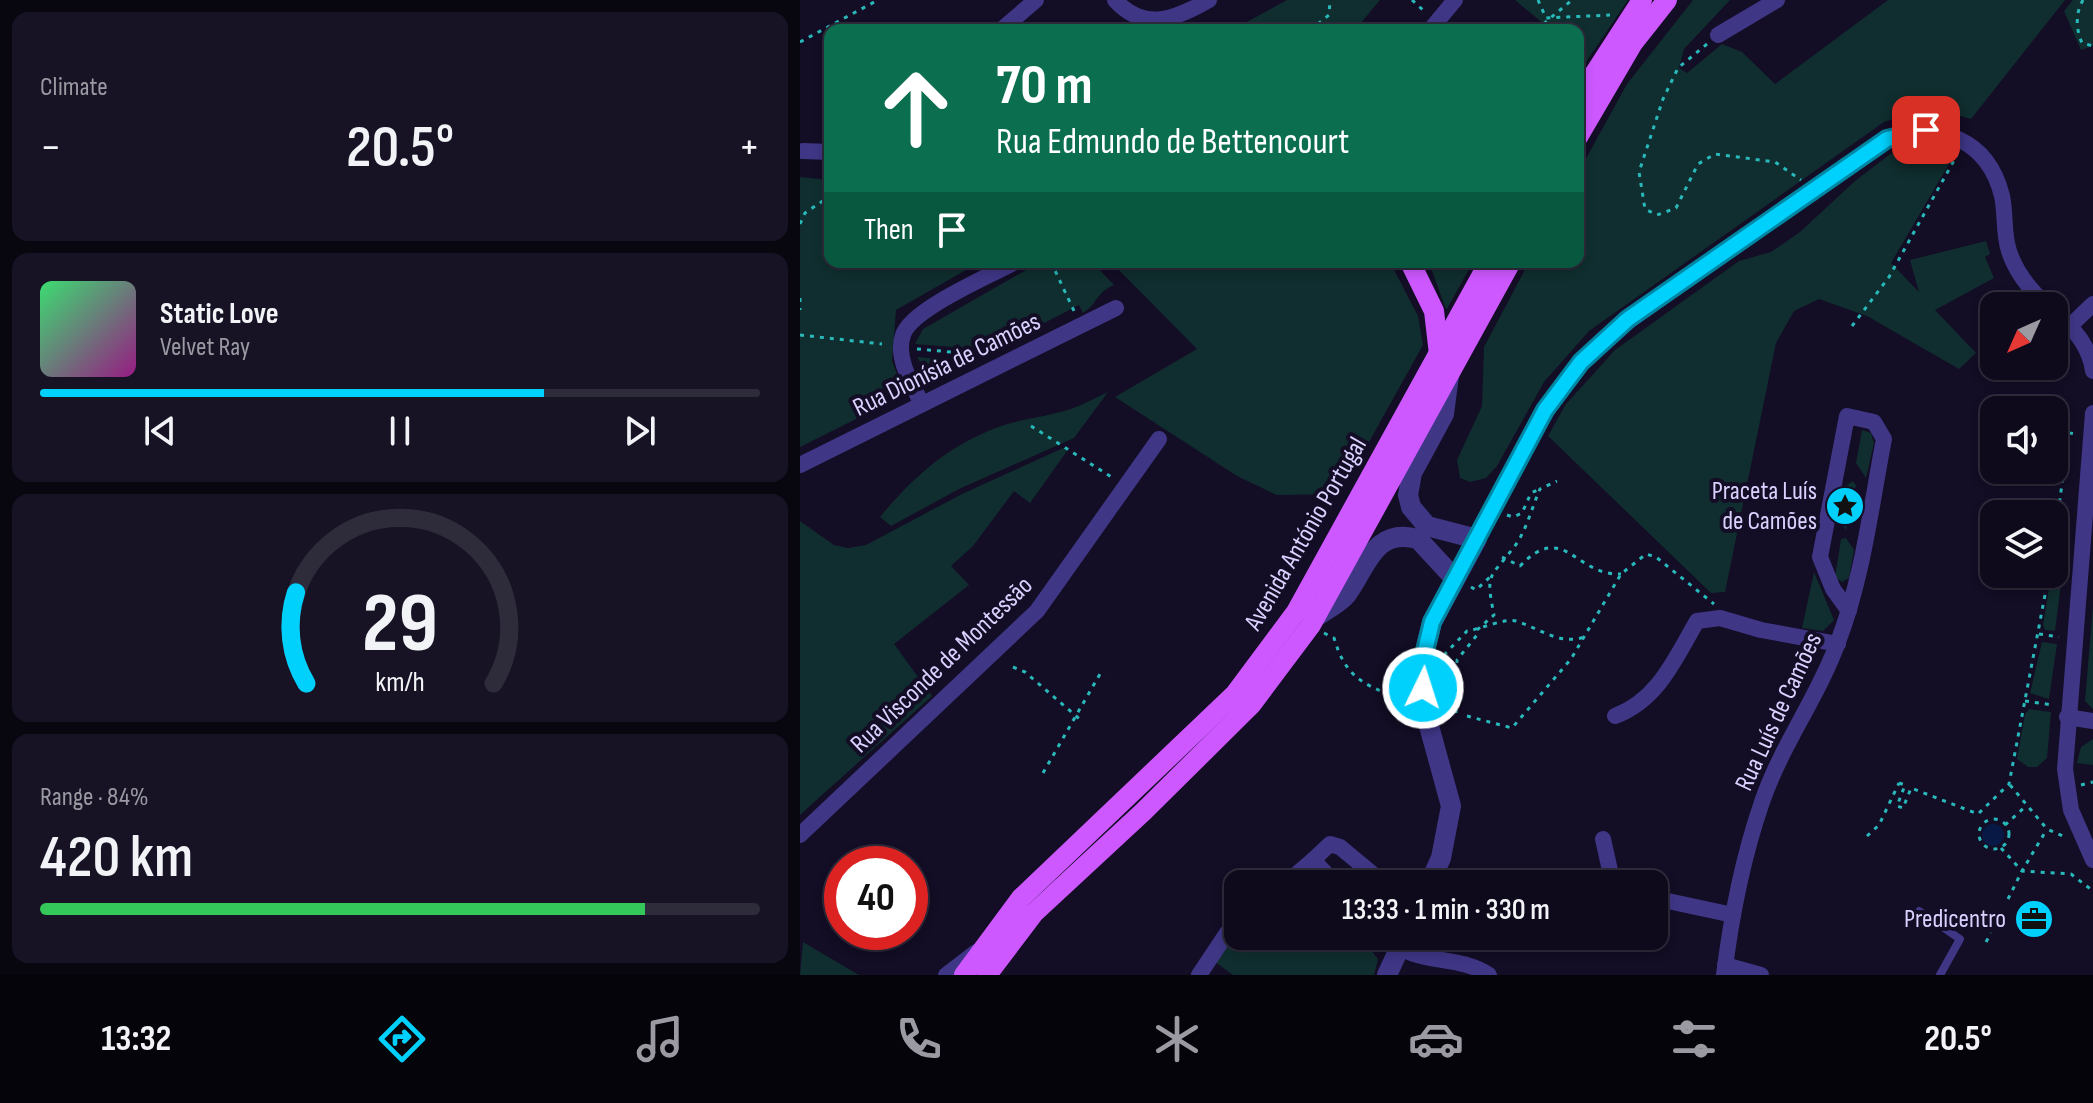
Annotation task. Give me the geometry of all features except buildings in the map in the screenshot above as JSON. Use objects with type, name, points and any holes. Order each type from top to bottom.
[{"type":"main road","points":[[1584,90],[1642,0]]},
{"type":"main road","points":[[1584,127],[1633,43],[1667,0]]},
{"type":"main road","points":[[1413,268],[1434,311],[1439,354]]},
{"type":"main road","name":"Avenida António Portugal","points":[[964,975],[980,949],[1021,898],[1235,694],[1296,612],[1486,268]]},
{"type":"main road","name":"Avenida António Portugal","points":[[987,975],[1034,913],[1143,812],[1251,705],[1317,616],[1508,268]]},
{"type":"street","points":[[1008,24],[1036,0]]},
{"type":"street","points":[[1115,0],[1149,20],[1175,19],[1209,0]]},
{"type":"street","points":[[1435,24],[1455,0]]},
{"type":"street","points":[[1718,35],[1777,0]]},
{"type":"street","points":[[1435,870],[1441,858],[1451,806],[1423,704],[1424,655],[1432,622],[1545,410],[1602,340],[1887,139],[1905,133],[1946,133],[1966,141],[1980,153],[1997,181],[2009,253],[2024,281],[2035,292]]},
{"type":"street","points":[[803,151],[824,152]]},
{"type":"street","points":[[922,404],[905,370],[903,334],[915,317],[1004,268]]},
{"type":"street","points":[[2071,325],[2093,304]]},
{"type":"street","name":"Rua Dionísia de Camões","points":[[800,465],[1116,308]]},
{"type":"street","points":[[2068,323],[2083,343],[2093,371]]},
{"type":"street","points":[[1449,376],[1444,414],[1412,473],[1408,495],[1411,507],[1427,526],[1477,539]]},
{"type":"street","points":[[2093,413],[2065,769],[2071,810],[2093,860]]},
{"type":"street","name":"Rua Luís de Camões","points":[[1724,970],[1733,915],[1762,801],[1838,644],[1849,611],[1884,439],[1874,422],[1847,416],[1820,557],[1833,589],[1849,611]]},
{"type":"street","name":"Rua Visconde de Montessão","points":[[800,835],[1037,611],[1159,439]]},
{"type":"street","points":[[1317,616],[1346,596],[1371,551],[1380,542],[1394,538],[1418,539],[1455,579]]},
{"type":"street","points":[[1615,716],[1633,709],[1661,684],[1697,621],[1720,618],[1761,630],[1838,644]]},
{"type":"street","points":[[2068,712],[2093,721]]},
{"type":"street","points":[[1603,839],[1606,870]]},
{"type":"street","points":[[1301,870],[1330,844],[1340,847],[1368,870]]},
{"type":"street","points":[[1313,860],[1323,870]]},
{"type":"street","points":[[1668,901],[1733,915]]},
{"type":"street","points":[[1199,975],[1224,938]]},
{"type":"street","points":[[946,975],[980,949]]},
{"type":"street","points":[[1387,975],[1394,950]]},
{"type":"street","points":[[1409,950],[1421,958],[1471,963],[1489,975]]},
{"type":"street","points":[[1724,970],[1761,975]]},
{"type":"lane","points":[[1919,911],[1960,939],[1943,971],[1955,975]]},
{"type":"path","points":[[833,24],[878,0]]},
{"type":"path","points":[[1318,24],[1329,15],[1330,0]]},
{"type":"path","points":[[1538,0],[1546,18]]},
{"type":"path","points":[[1541,24],[1572,0]]},
{"type":"path","points":[[2083,0],[2078,8],[2076,30],[2082,43],[2093,46]]},
{"type":"path","points":[[1546,18],[1620,16]]},
{"type":"path","points":[[800,42],[824,29]]},
{"type":"path","points":[[1718,35],[1678,68],[1663,99],[1639,172],[1645,209],[1657,215],[1676,208],[1681,203],[1691,173],[1706,156],[1715,154],[1775,162],[1801,180],[1809,194]]},
{"type":"path","points":[[1852,326],[1889,277],[1924,209],[1966,141]]},
{"type":"path","points":[[800,224],[802,213],[824,200]]},
{"type":"path","points":[[1054,268],[1073,309]]},
{"type":"path","points":[[800,298],[800,310]]},
{"type":"path","points":[[800,335],[882,344]]},
{"type":"path","points":[[917,349],[951,352]]},
{"type":"path","points":[[1031,426],[1126,487]]},
{"type":"path","points":[[2060,500],[2069,433],[2091,436]]},
{"type":"path","points":[[1493,509],[1513,517],[1522,513],[1531,493],[1557,481]]},
{"type":"path","points":[[1456,713],[1457,660],[1477,635],[1477,630],[1494,615],[1490,577],[1502,557],[1514,548],[1540,489]]},
{"type":"path","points":[[1502,557],[1520,566],[1532,553],[1553,547],[1565,550],[1597,573],[1621,574]]},
{"type":"path","points":[[1467,716],[1512,728],[1588,636],[1621,574],[1646,554],[1656,557],[1716,604]]},
{"type":"path","points":[[1978,814],[2009,784],[2047,588]]},
{"type":"path","points":[[1424,655],[1442,657],[1467,631],[1514,620],[1563,639],[1578,640],[1588,636]]},
{"type":"path","points":[[2039,634],[2073,639]]},
{"type":"path","points":[[1334,638],[1342,664],[1359,679],[1395,697]]},
{"type":"path","points":[[1013,667],[1025,672],[1083,722]]},
{"type":"path","points":[[1043,773],[1100,674],[1105,677]]},
{"type":"path","points":[[2025,701],[2068,712]]},
{"type":"path","points":[[1867,836],[1879,825],[1899,783],[1905,785],[1897,806],[1903,808],[1911,788],[1978,814],[1984,822]]},
{"type":"path","points":[[2009,784],[2047,829],[2067,838]]},
{"type":"path","points":[[2005,825],[2027,805]]},
{"type":"path","points":[[1984,822],[1992,819],[2005,825],[2009,837],[2001,848]]},
{"type":"path","points":[[1984,822],[1979,839],[1988,848],[2001,848],[2022,871],[2071,874],[2093,891]]},
{"type":"path","points":[[2008,899],[2047,829]]},
{"type":"path","points":[[1986,942],[1991,933]]},
{"type":"green space","points":[[1287,0],[1380,0],[1360,24],[1243,24]]},
{"type":"green space","points":[[1515,0],[1628,0],[1584,65],[1584,24],[1544,24]]},
{"type":"green space","points":[[1693,0],[1730,0],[1684,49],[1679,68],[1687,73],[1722,44],[1742,52],[1775,84],[1888,0],[2065,0],[1971,119],[1927,113],[1884,122],[1589,331],[1544,382],[1497,466],[1486,478],[1470,482],[1460,478],[1457,460],[1482,406],[1484,347],[1526,268],[1584,268],[1584,162],[1627,84]]},
{"type":"green space","points":[[2073,0],[2093,0],[2093,46],[2081,50],[2064,11]]},
{"type":"green space","points":[[1924,142],[1956,152],[1891,263],[1919,292],[1910,260],[1986,241],[1990,254],[1985,257],[1994,278],[1935,310],[1976,353],[1959,369],[1867,316],[1819,299],[1794,311],[1776,343],[1725,592],[1711,593],[1548,436],[1566,404],[1615,350],[1739,261],[1771,252],[1800,232],[1855,181],[1889,155],[1906,145]]},
{"type":"green space","points":[[800,177],[824,179],[824,268],[970,268],[896,310],[892,361],[902,387],[890,402],[800,447]]},
{"type":"green space","points":[[1030,268],[1098,268],[1114,285],[1103,291],[1083,313],[1079,305],[992,350],[915,344],[923,329]]},
{"type":"green space","points":[[1117,268],[1393,268],[1418,316],[1423,345],[1340,494],[1277,495],[1237,476],[1115,397],[1197,349]]},
{"type":"green space","points":[[1431,268],[1470,268],[1447,309]]},
{"type":"green space","points":[[917,357],[949,360],[948,376],[927,373]]},
{"type":"green space","points":[[1108,392],[1074,438],[959,489],[891,526],[880,517],[932,464],[962,444],[996,428],[1068,410]]},
{"type":"green space","points":[[1862,430],[1871,433],[1874,443],[1866,478],[1856,463]]},
{"type":"green space","points":[[1063,448],[1067,451],[1030,503],[1014,491],[973,546],[951,566],[969,585],[894,644],[932,696],[800,815],[800,521],[834,545],[848,548],[866,545],[962,494]]},
{"type":"green space","points":[[1853,481],[1856,485],[1846,530],[1836,514],[1839,491]]},
{"type":"green space","points":[[1846,538],[1854,550],[1849,578],[1842,582],[1835,577],[1841,539]]},
{"type":"green space","points":[[1814,572],[1834,620],[1823,631],[1802,628]]},
{"type":"green space","points":[[2049,588],[2060,588],[2055,631],[2045,630],[2043,625]]},
{"type":"green space","points":[[2093,605],[2093,709],[2085,701]]},
{"type":"green space","points":[[2042,642],[2057,644],[2049,699],[2030,693]]},
{"type":"green space","points":[[2029,709],[2051,712],[2047,758],[2037,767],[2028,767],[2017,759],[2025,714]]},
{"type":"green space","points":[[2093,739],[2093,765],[2077,763],[2081,747]]},
{"type":"green space","points":[[803,942],[859,975],[800,975]]},
{"type":"green space","points":[[1224,948],[1371,950],[1378,959],[1374,975],[1233,975],[1214,961]]},
{"type":"water","points":[[1993,824],[2001,827],[2004,835],[2001,843],[1993,846],[1985,843],[1982,835],[1985,827]]},
{"type":"place","name":"Praceta Luís de Camões","points":[[1845,506]]},
{"type":"place","name":"Predicentro","points":[[2034,919]]},
{"type":"route","points":[[1423,688],[1424,655],[1432,622],[1545,410],[1581,362],[1628,319],[1887,139],[1926,130]]}]
